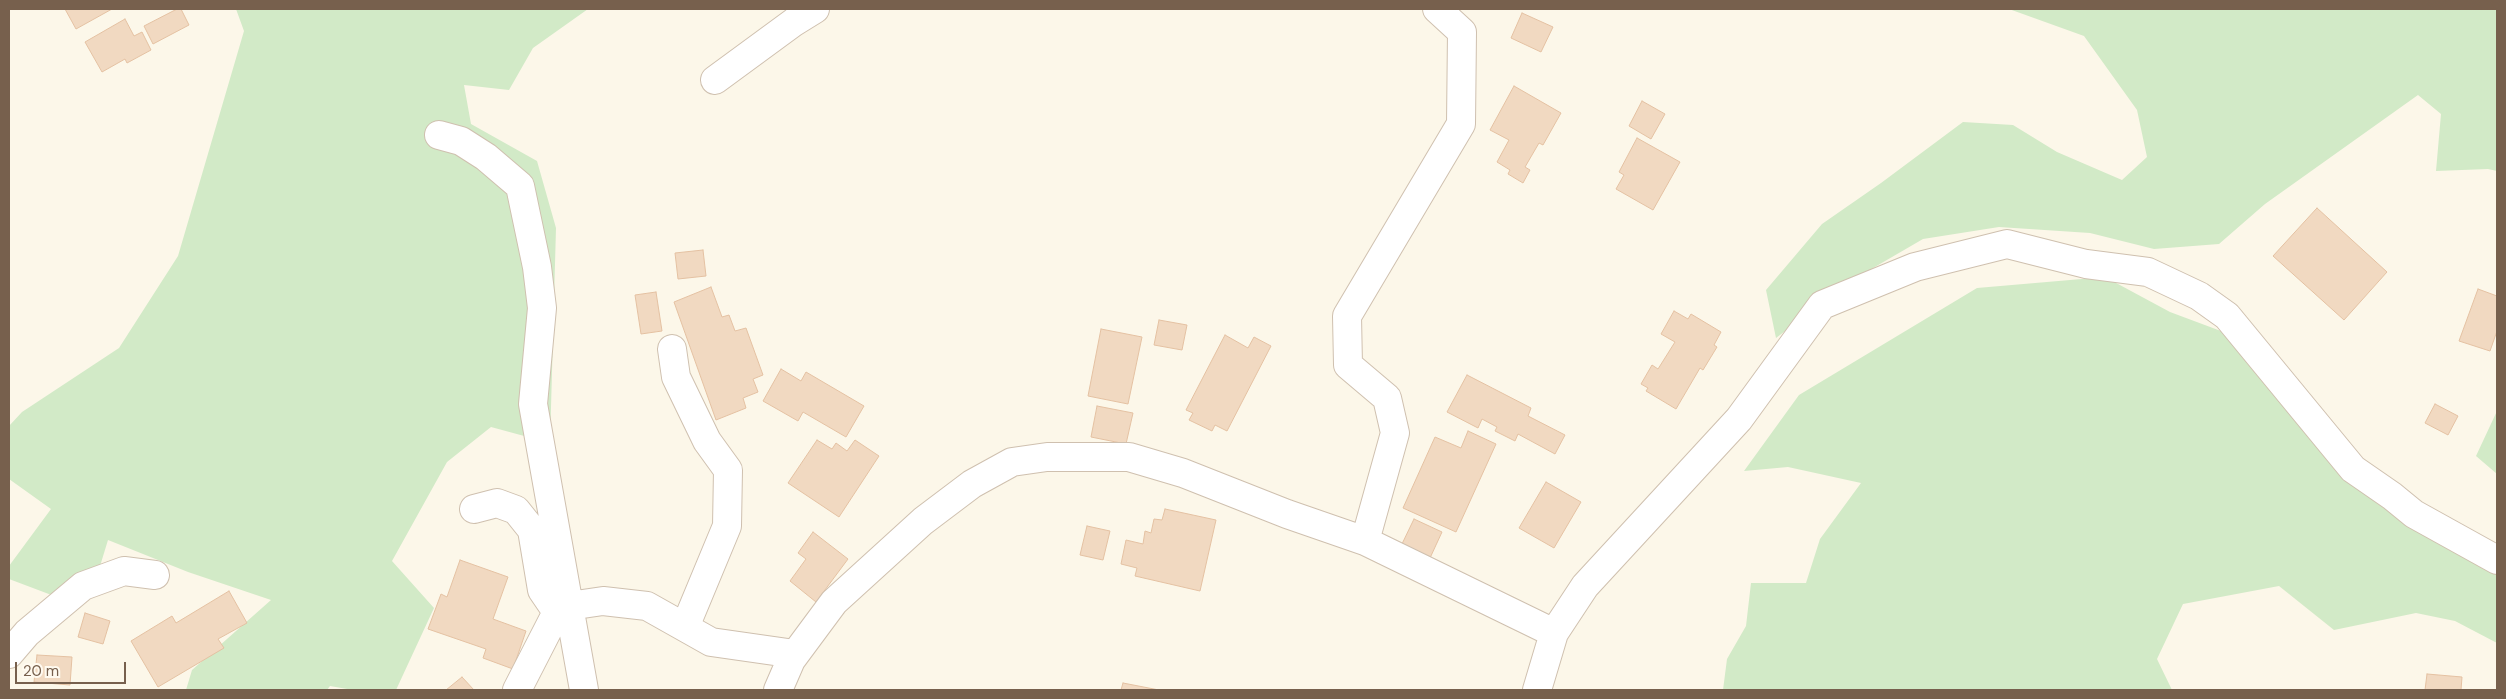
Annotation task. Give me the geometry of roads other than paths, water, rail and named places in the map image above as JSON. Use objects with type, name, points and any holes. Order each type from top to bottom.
[{"type":"street","points":[[715,80],[794,22],[815,9]]},
{"type":"street","points":[[1365,541],[1395,433],[1387,398],[1348,365],[1347,316],[1461,124],[1462,32],[1437,9]]},
{"type":"street","points":[[439,135],[461,141],[486,157],[520,186],[537,267],[542,308],[533,404],[563,609],[584,690]]},
{"type":"street","points":[[1537,690],[1554,634],[1584,586],[1739,419],[1822,305],[1915,268],[2007,244],[2086,264],[2148,272],[2199,296],[2227,316],[2353,469],[2414,514],[2497,560]]},
{"type":"street","points":[[672,350],[676,377],[707,441],[728,470],[727,526],[685,627]]},
{"type":"street","points":[[781,688],[796,654],[834,602],[923,520],[972,484],[1012,462],[1047,457],[1129,457],[1183,473],[1287,514],[1365,541],[1554,634]]},
{"type":"street","points":[[474,509],[497,503],[516,510],[532,530],[542,590],[563,609]]},
{"type":"street","points":[[9,654],[27,633],[83,586],[124,571],[155,575]]},
{"type":"street","points":[[517,690],[563,609],[603,601],[647,606],[711,642],[796,654]]}]
